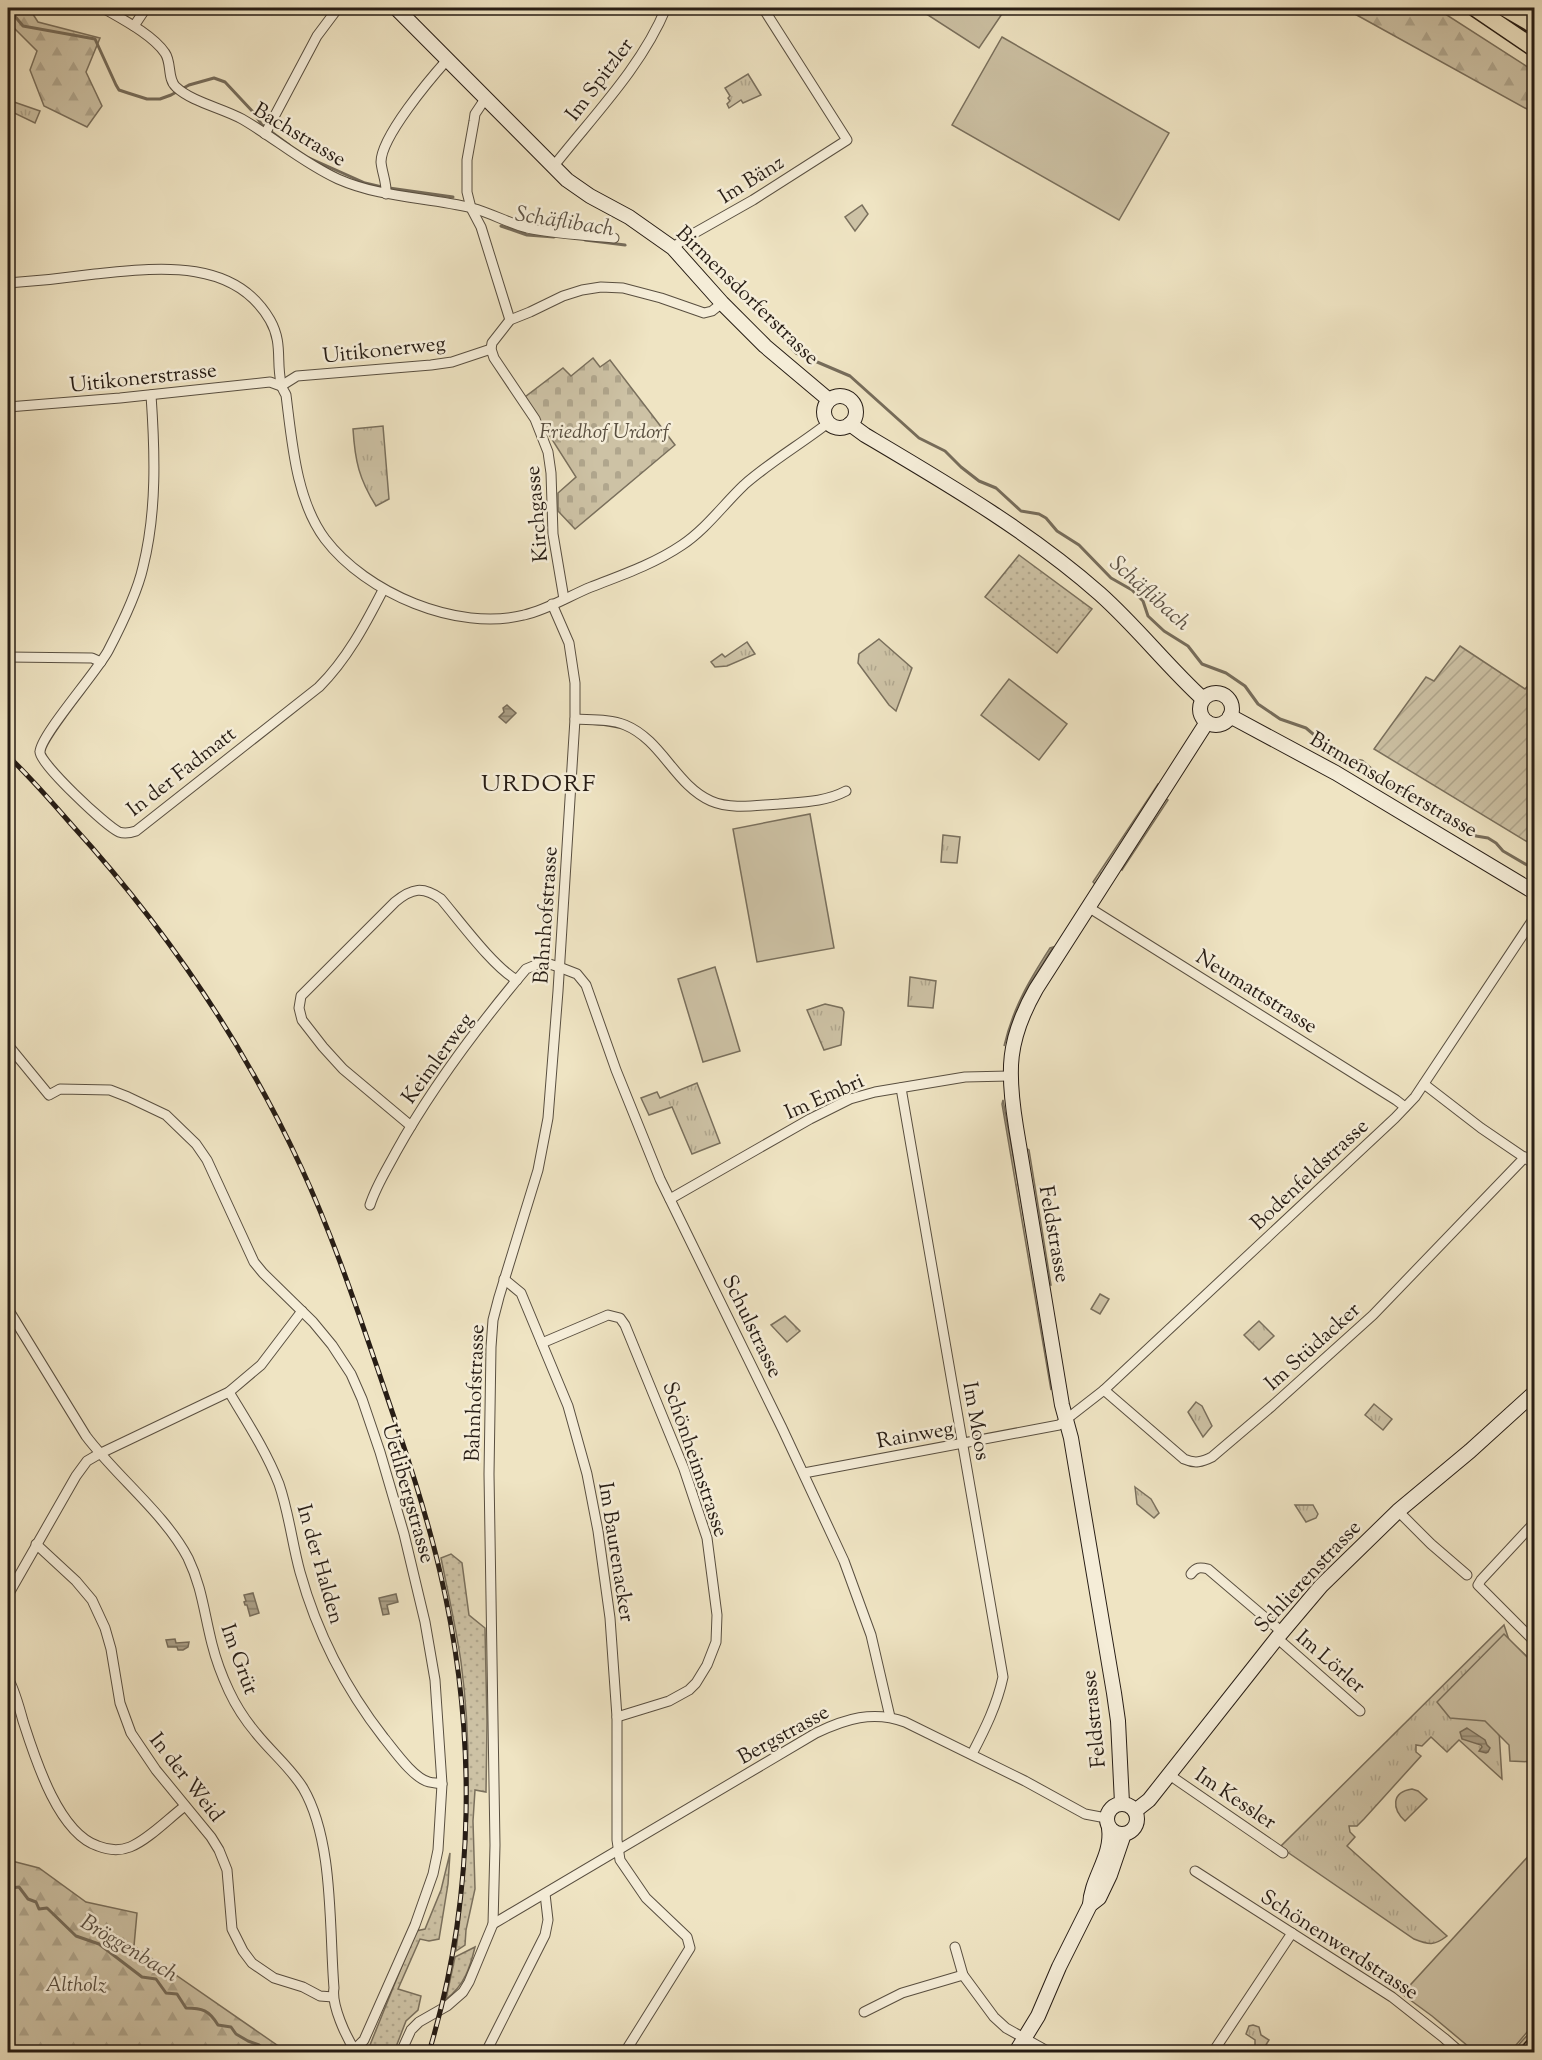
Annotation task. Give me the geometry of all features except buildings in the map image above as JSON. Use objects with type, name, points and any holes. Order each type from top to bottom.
[{"type":"highway","points":[[1475,8],[1534,48]]},
{"type":"highway","points":[[1505,8],[1534,26]]},
{"type":"main road","name":"Birmensdorferstrasse","points":[[396,8],[577,188],[629,217],[673,248],[722,303],[765,346],[829,400],[840,396],[850,400],[855,409],[850,424]]},
{"type":"main road","points":[[829,400],[824,411],[828,423],[838,428],[850,424],[997,517],[1058,561],[1106,599],[1203,699]]},
{"type":"main road","points":[[1215,693],[1224,695],[1230,702],[1230,716],[1220,724],[1207,722],[1200,712],[1203,699],[1215,693]]},
{"type":"main road","name":"Birmensdorferstrasse","points":[[1230,716],[1336,773],[1534,892]]},
{"type":"main road","name":"Feldstrasse","points":[[1122,1803],[1118,1721],[1071,1438],[1053,1350],[1009,1076],[1014,1037],[1025,1008],[1207,722]]},
{"type":"main road","name":"Schlierenstrasse","points":[[1135,1811],[1149,1800],[1321,1586],[1398,1511],[1470,1451],[1534,1393]]},
{"type":"main road","points":[[1016,2052],[1038,2016],[1090,1905],[1091,1893],[1107,1854],[1110,1837],[1108,1823],[1107,1814],[1113,1806],[1122,1803],[1132,1807],[1135,1811],[1136,1826],[1124,1834],[1116,1833],[1108,1823]]},
{"type":"main road","points":[[1090,1905],[1099,1898],[1110,1875],[1124,1834]]},
{"type":"street","name":"Bachstrasse","points":[[103,8],[134,26],[164,52],[169,62],[172,82],[180,90],[267,130],[300,159],[318,169],[362,188],[471,208],[528,228],[614,238]]},
{"type":"street","points":[[134,26],[147,8]]},
{"type":"street","points":[[267,130],[317,36],[338,8]]},
{"type":"street","name":"Im Bänz","points":[[673,248],[684,239],[753,200],[847,140],[763,8]]},
{"type":"street","name":"Im Spitzler","points":[[554,167],[627,75],[654,36],[662,9]]},
{"type":"street","points":[[386,191],[381,161],[387,144],[416,96],[447,60]]},
{"type":"street","points":[[485,99],[475,114],[467,160],[467,192],[471,208],[481,227],[510,320]]},
{"type":"street","points":[[8,283],[172,268],[201,273],[227,281],[250,297],[269,319],[279,343],[281,386],[286,395],[302,490],[326,539],[357,572],[383,590],[430,610],[484,620],[524,615],[657,560],[682,545],[708,523],[744,485],[828,423]]},
{"type":"street","points":[[491,349],[498,334],[510,320],[563,296],[601,286],[642,292],[704,313],[722,303]]},
{"type":"street","name":"Uitikonerweg","points":[[281,386],[297,376],[431,365],[452,362],[491,349]]},
{"type":"street","name":"Kirchgasse","points":[[491,349],[494,358],[535,418],[548,452],[553,534],[564,599]]},
{"type":"street","name":"Uitikonerstrasse","points":[[8,407],[270,382],[281,386]]},
{"type":"street","name":"In der Fadmatt","points":[[151,394],[154,488],[143,568],[122,620],[101,662],[43,741],[39,756],[48,768],[107,824],[120,832],[136,831],[319,687],[333,673],[350,649],[383,590]]},
{"type":"street","name":"Bahnhofstrasse","points":[[401,2052],[411,2030],[419,2022],[447,2006],[463,1992],[493,1924],[495,1845],[489,1473],[490,1358],[493,1320],[538,1170],[548,1118],[575,719],[575,683],[569,643],[552,604]]},
{"type":"street","points":[[8,657],[92,658],[101,662]]},
{"type":"street","points":[[575,719],[614,722],[631,728],[649,741],[693,789],[710,800],[726,805],[746,806],[824,800],[846,791]]},
{"type":"street","points":[[411,1126],[343,1069],[323,1047],[302,1020],[299,1008],[301,996],[395,902],[411,891],[430,892],[441,899],[493,959],[509,976],[517,980]]},
{"type":"street","name":"Neumattstrasse","points":[[1088,908],[1405,1107]]},
{"type":"street","name":"Bodenfeldstrasse","points":[[1067,1420],[1104,1390],[1405,1107],[1424,1084],[1534,918]]},
{"type":"street","name":"Keimlerweg","points":[[370,1205],[374,1193],[411,1126],[444,1076],[517,980],[526,969],[536,963],[543,962],[559,967]]},
{"type":"street","name":"Schulstrasse","points":[[559,967],[577,974],[586,985],[616,1070],[670,1199],[804,1473],[856,1590],[872,1635],[890,1717]]},
{"type":"street","name":"Uetlibergstrasse","points":[[8,1045],[49,1095],[60,1089],[110,1090],[166,1115],[196,1144],[207,1160],[254,1262],[332,1345],[351,1374],[362,1399],[392,1491],[425,1622],[435,1680],[442,1784],[438,1850],[433,1874],[415,1925],[378,2012],[364,2040],[355,2051]]},
{"type":"street","name":"Im Embri","points":[[670,1199],[828,1109],[875,1092],[964,1077],[1009,1076]]},
{"type":"street","points":[[1424,1084],[1534,1164]]},
{"type":"street","name":"Im Moos","points":[[901,1088],[1003,1677],[998,1699],[972,1754]]},
{"type":"street","name":"Im Stüdacker","points":[[1104,1390],[1184,1459],[1191,1462],[1202,1462],[1212,1457],[1373,1315],[1525,1157]]},
{"type":"street","name":"Im Baurenacker","points":[[504,1279],[521,1293],[568,1406],[587,1474],[598,1531],[610,1618],[617,1717],[619,1850]]},
{"type":"street","name":"Im Grüt","points":[[8,1309],[99,1454],[178,1541],[201,1587],[212,1645],[229,1690],[245,1719],[297,1779],[311,1803],[324,1850],[333,1997],[344,2029],[355,2051]]},
{"type":"street","points":[[8,1595],[76,1476],[87,1461],[229,1392],[261,1365],[302,1311]]},
{"type":"street","name":"Schönheimstrasse","points":[[542,1343],[608,1315],[620,1318],[625,1325],[684,1469],[707,1538],[717,1615],[717,1642],[707,1665],[696,1683],[680,1695],[654,1706],[617,1717]]},
{"type":"street","name":"In der Halden","points":[[229,1392],[272,1467],[285,1505],[312,1610],[342,1674],[372,1722],[406,1764],[420,1778],[442,1784]]},
{"type":"street","name":"Rainweg","points":[[804,1473],[1059,1425],[1067,1420]]},
{"type":"street","points":[[1398,1511],[1467,1575]]},
{"type":"street","points":[[1534,1523],[1478,1585],[1534,1641]]},
{"type":"street","name":"In der Weid","points":[[36,1544],[76,1581],[92,1600],[105,1628],[111,1649],[125,1721],[145,1755],[211,1837],[224,1862],[229,1883],[232,1929],[243,1952],[252,1963],[274,1978],[303,1987],[320,1996],[333,1997]]},
{"type":"street","name":"Im Lörler","points":[[1191,1574],[1200,1567],[1208,1569],[1360,1711]]},
{"type":"street","points":[[8,1678],[41,1773],[69,1826],[80,1838],[104,1848],[118,1850],[130,1847],[185,1806]]},
{"type":"street","name":"Bergstrasse","points":[[493,1924],[816,1733],[838,1722],[867,1715],[890,1717],[972,1754],[1085,1814],[1108,1823]]},
{"type":"street","name":"Im Kessler","points":[[1168,1774],[1283,1853]]},
{"type":"street","points":[[619,1850],[621,1860],[646,1899],[687,1937],[690,1948],[625,2052]]},
{"type":"street","name":"Schönenwerdstrasse","points":[[1195,1871],[1392,1997],[1460,2052]]},
{"type":"street","points":[[486,2052],[545,1935],[548,1920],[545,1894]]},
{"type":"street","points":[[1213,2052],[1292,1932]]},
{"type":"street","points":[[955,1947],[963,1975],[994,2017],[1006,2028],[1049,2052]]},
{"type":"street","points":[[864,2012],[902,1993],[963,1975]]},
{"type":"green space","points":[[8,8],[29,8],[38,22],[100,38],[86,72],[102,106],[87,127],[44,106],[30,70],[37,51],[8,22]]},
{"type":"green space","points":[[917,8],[1006,8],[979,48]]},
{"type":"green space","points":[[1344,8],[1436,8],[1534,71],[1534,113]]},
{"type":"green space","points":[[1002,37],[1169,133],[1119,220],[952,125]]},
{"type":"green space","points":[[748,74],[761,95],[743,103],[741,100],[729,108],[727,104],[730,96],[725,88]]},
{"type":"green space","points":[[14,102],[40,111],[35,123],[10,111]]},
{"type":"green space","points":[[862,205],[868,214],[855,231],[845,217]]},
{"type":"green space","name":"Friedhof Urdorf","points":[[593,358],[600,367],[610,360],[675,445],[575,529],[558,511],[558,493],[576,477],[525,397],[563,368],[571,376]]},
{"type":"green space","points":[[383,426],[389,499],[376,506],[359,469],[353,429]]},
{"type":"green space","points":[[1019,555],[1092,609],[1057,653],[985,597]]},
{"type":"green space","points":[[879,639],[912,668],[896,711],[858,663],[859,654]]},
{"type":"green space","points":[[747,642],[755,654],[727,666],[715,667],[711,662],[722,654],[725,657]]},
{"type":"green space","points":[[1460,646],[1525,689],[1534,679],[1534,846],[1374,749],[1426,677],[1434,681]]},
{"type":"green space","points":[[1009,679],[1067,724],[1039,760],[981,715]]},
{"type":"green space","points":[[1158,784],[1160,785],[1095,884],[1093,882]]},
{"type":"green space","points":[[1166,799],[1168,800],[1122,870],[1120,868]]},
{"type":"green space","points":[[810,814],[834,948],[757,962],[733,829]]},
{"type":"green space","points":[[943,835],[960,837],[957,863],[941,862]]},
{"type":"green space","points":[[1053,947],[1018,1007],[1023,995],[1050,948]]},
{"type":"green space","points":[[715,967],[740,1051],[703,1062],[678,979]]},
{"type":"green space","points":[[910,977],[936,981],[933,1008],[908,1006]]},
{"type":"green space","points":[[825,1004],[842,1008],[844,1012],[841,1045],[824,1050],[807,1010]]},
{"type":"green space","points":[[1017,1008],[1004,1046],[1012,1019]]},
{"type":"green space","points":[[697,1083],[720,1143],[692,1154],[672,1107],[649,1115],[641,1098],[657,1092],[660,1098]]},
{"type":"green space","points":[[1003,1100],[1045,1335],[1051,1390],[1002,1104]]},
{"type":"green space","points":[[1026,1148],[1029,1150],[1051,1285],[1049,1285]]},
{"type":"green space","points":[[1100,1294],[1109,1299],[1100,1314],[1091,1309]]},
{"type":"green space","points":[[785,1316],[800,1331],[787,1342],[771,1325]]},
{"type":"green space","points":[[1259,1321],[1274,1336],[1259,1350],[1244,1335]]},
{"type":"green space","points":[[1196,1402],[1202,1406],[1212,1426],[1203,1437],[1188,1412]]},
{"type":"green space","points":[[1374,1404],[1392,1419],[1383,1430],[1365,1415]]},
{"type":"green space","points":[[1135,1487],[1151,1499],[1159,1513],[1154,1518],[1137,1504]]},
{"type":"green space","points":[[1295,1505],[1313,1505],[1318,1514],[1316,1518],[1306,1522]]},
{"type":"green space","points":[[451,1554],[462,1563],[469,1615],[485,1628],[487,1722],[486,1792],[475,1790],[473,1821],[475,1889],[465,1945],[456,1951],[464,1879],[468,1771],[461,1662],[441,1558]]},
{"type":"green space","points":[[1504,1625],[1509,1640],[1534,1663],[1534,1694],[1499,1731],[1502,1779],[1459,1740],[1447,1752],[1431,1737],[1422,1746],[1416,1745],[1416,1752],[1421,1756],[1364,1819],[1357,1826],[1349,1826],[1350,1832],[1355,1837],[1347,1846],[1447,1936],[1431,1944],[1414,1939],[1280,1847]]},
{"type":"green space","points":[[1504,1634],[1534,1664],[1534,1762],[1510,1761],[1509,1745],[1485,1721],[1450,1718],[1437,1702]]},
{"type":"green space","points":[[1412,1789],[1427,1799],[1405,1821],[1396,1806],[1397,1797]]},
{"type":"green space","points":[[1534,1850],[1534,2024],[1510,2052],[1475,2052],[1402,1994]]},
{"type":"green space","points":[[450,1853],[448,1884],[439,1939],[429,1941],[420,1939],[398,1989],[421,1996],[418,2010],[406,2021],[394,2052],[369,2052],[416,1931],[425,1929],[441,1890]]},
{"type":"green space","name":"Altholz","points":[[8,1860],[39,1868],[86,1902],[137,1913],[134,1946],[287,2052],[8,2052]]},
{"type":"green space","points":[[475,1947],[465,1976],[446,1999],[455,1957]]},
{"type":"green space","points":[[1249,2026],[1259,2027],[1261,2035],[1269,2040],[1264,2048],[1271,2052],[1255,2052],[1255,2040],[1246,2034]]},
{"type":"green space","points":[[1534,2028],[1534,2044],[1527,2052],[1512,2052]]},
{"type":"shaded area","points":[[507,705],[516,713],[506,723],[499,717]]},
{"type":"shaded area","points":[[253,1593],[259,1613],[250,1616],[244,1602],[246,1601],[244,1595]]},
{"type":"shaded area","points":[[396,1594],[398,1602],[387,1605],[389,1614],[383,1615],[379,1598]]},
{"type":"shaded area","points":[[175,1639],[176,1643],[189,1642],[188,1647],[178,1650],[177,1647],[168,1647],[166,1640]]},
{"type":"shaded area","points":[[1467,1728],[1485,1740],[1490,1748],[1488,1752],[1479,1751],[1481,1745],[1462,1739],[1460,1732]]},
{"type":"waterway","name":"Schäflibach","points":[[8,8],[23,26],[95,39],[119,90],[147,99],[160,99],[189,85],[214,78],[225,82],[262,125],[289,145]]},
{"type":"waterway","name":"Schäflibach","points":[[309,158],[365,183],[453,197]]},
{"type":"waterway","name":"Schäflibach","points":[[501,226],[527,235],[554,237]]},
{"type":"waterway","name":"Schäflibach","points":[[585,240],[625,245]]},
{"type":"waterway","name":"Schäflibach","points":[[785,341],[796,353],[850,376],[919,438],[945,451],[961,467],[979,481],[996,488],[1021,511],[1039,514],[1046,518],[1057,531],[1079,545],[1111,578],[1132,590],[1143,601],[1148,616],[1164,631],[1188,646],[1202,664],[1226,673],[1245,686],[1258,704],[1280,719],[1306,728],[1327,749],[1346,758],[1362,761],[1395,789],[1439,808],[1476,836],[1488,838],[1503,851],[1527,865],[1534,866]]},
{"type":"waterway","name":"Bröggenbach","points":[[8,1885],[11,1888],[19,1887],[28,1899],[36,1902],[39,1909],[47,1908],[76,1936],[99,1944],[142,1977],[156,1979],[166,1993],[177,1994],[186,2008],[205,2011],[218,2025],[231,2027],[236,2034],[259,2045],[267,2052]]},
{"type":"tram line","points":[[1517,2052],[1534,2033]]},
{"type":"railway","points":[[8,756],[56,807],[138,903],[199,987],[254,1075],[301,1167],[322,1216],[351,1291],[403,1444],[440,1572],[452,1632],[465,1752],[466,1813],[463,1874],[456,1934],[429,2052]]},
{"type":"district","name":"URDORF","points":[[539,783]]}]
